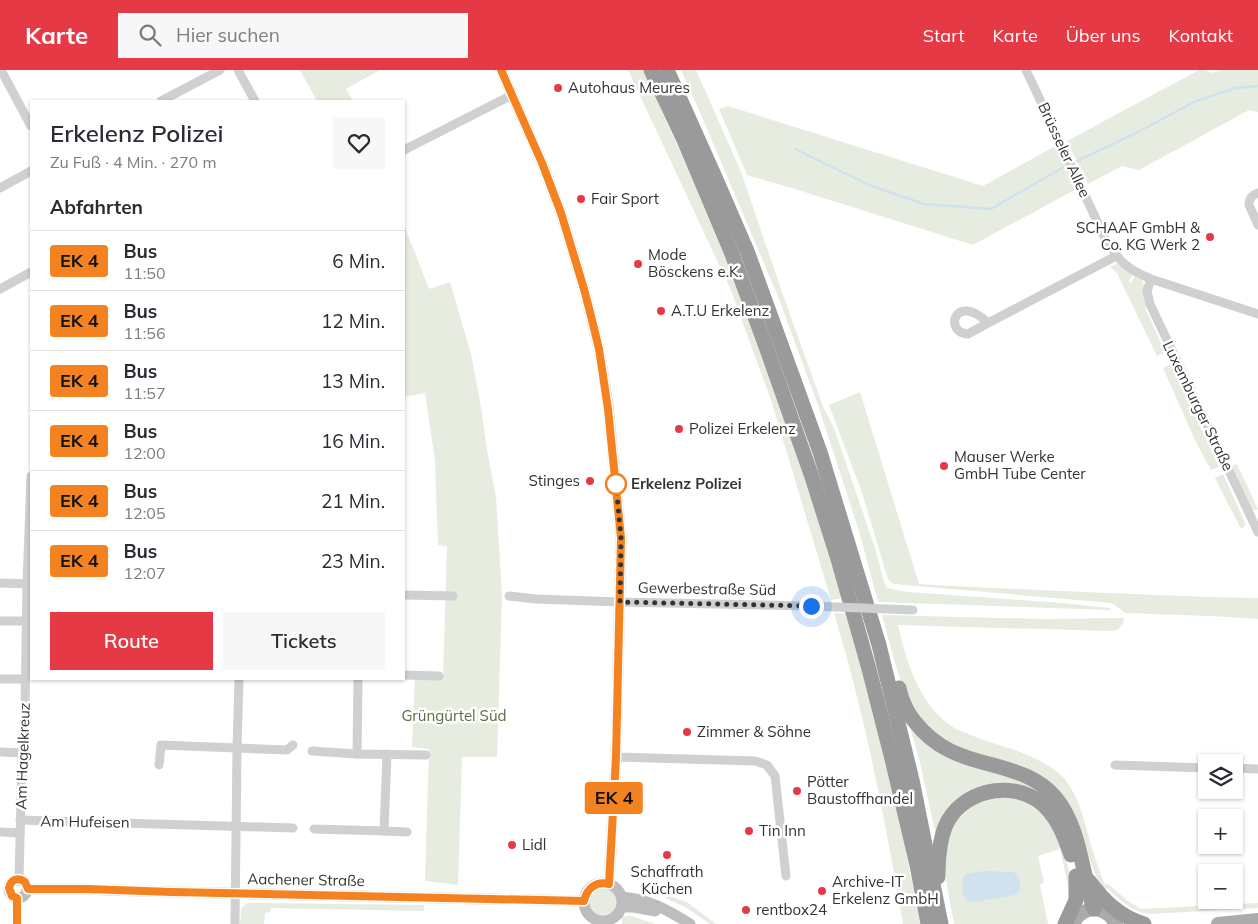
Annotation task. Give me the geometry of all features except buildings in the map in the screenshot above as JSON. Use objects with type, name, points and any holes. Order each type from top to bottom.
[{"type":"highway","points":[[651,70],[684,140],[732,254],[815,486],[869,669],[894,768],[928,924]]},
{"type":"highway","points":[[667,70],[712,168],[747,251],[820,452],[879,645],[912,780],[941,924]]},
{"type":"highway","points":[[879,645],[892,668],[907,710],[927,736],[953,753],[1029,776],[1048,789],[1064,809],[1074,832],[1080,876],[1089,910]]},
{"type":"highway","points":[[938,906],[938,862],[946,826],[951,817],[964,804],[989,791],[1000,790],[1021,793],[1039,802],[1047,809],[1063,832],[1080,876],[1112,907],[1135,922],[1144,924]]},
{"type":"highway","points":[[1064,924],[1076,900],[1080,876]]},
{"type":"main road","points":[[1073,924],[1078,916],[1089,910],[1107,913],[1116,924]]},
{"type":"main road","points":[[1218,924],[1258,920]]},
{"type":"street","points":[[1,70],[30,124]]},
{"type":"street","points":[[163,100],[220,70]]},
{"type":"street","points":[[238,70],[254,100]]},
{"type":"street","name":"Gewerbestraße Süd","points":[[501,70],[554,192],[584,289],[597,342],[608,409],[621,538],[616,757],[609,884]]},
{"type":"street","name":"Brüsseler Allee","points":[[1026,70],[1105,238],[1122,263],[1136,273],[1151,279],[1258,314]]},
{"type":"street","points":[[405,149],[512,95]]},
{"type":"street","points":[[0,188],[30,172]]},
{"type":"street","points":[[1258,193],[1251,198],[1249,206],[1258,225]]},
{"type":"street","points":[[988,323],[1116,256]]},
{"type":"street","points":[[0,289],[30,273]]},
{"type":"street","name":"Luxemburger Straße","points":[[1151,279],[1147,291],[1150,304],[1258,532]]},
{"type":"street","name":"Am Hagelkreuz","points":[[19,879],[30,530]]},
{"type":"street","points":[[0,583],[29,584]]},
{"type":"street","points":[[405,594],[453,596]]},
{"type":"street","name":"Gewerbestraße Süd","points":[[509,596],[536,599],[620,602],[913,610]]},
{"type":"street","points":[[0,621],[27,621]]},
{"type":"street","points":[[405,675],[439,676]]},
{"type":"street","points":[[0,679],[25,679]]},
{"type":"street","points":[[235,924],[239,680]]},
{"type":"street","points":[[357,754],[358,680]]},
{"type":"street","points":[[159,765],[161,745],[287,750],[293,745]]},
{"type":"street","points":[[0,752],[23,753]]},
{"type":"street","points":[[312,752],[426,755]]},
{"type":"street","points":[[384,831],[386,754]]},
{"type":"street","points":[[616,757],[756,761],[767,765],[774,776],[786,876]]},
{"type":"street","points":[[1115,765],[1198,768]]},
{"type":"street","points":[[1243,768],[1258,769]]},
{"type":"street","name":"Am Hufeisen","points":[[20,820],[292,828]]},
{"type":"street","points":[[314,830],[407,832]]},
{"type":"street","points":[[0,832],[20,833]]},
{"type":"street","points":[[19,879],[25,882],[28,889],[25,896],[17,898],[4,888],[19,879]]},
{"type":"street","points":[[598,884],[609,884],[617,889],[622,902],[618,914],[611,920],[598,921],[588,914],[584,901],[585,896],[592,887],[598,884]]},
{"type":"street","name":"Aachener Straße","points":[[28,889],[584,901]]},
{"type":"street","points":[[16,924],[17,898]]},
{"type":"street","points":[[622,902],[674,915],[690,924]]},
{"type":"green space","points":[[300,70],[380,70],[346,89],[352,100],[316,100]]},
{"type":"green space","points":[[628,70],[643,70],[683,158],[756,331],[805,471],[842,598],[831,600],[771,400],[730,288]]},
{"type":"green space","points":[[681,70],[696,70],[741,172],[824,409],[834,428],[887,588],[908,592],[1062,603],[1110,608],[1111,610],[878,602],[859,531],[819,408],[779,299]]},
{"type":"green space","points":[[1199,70],[1213,73],[1221,70],[1258,70],[1258,112],[1249,110],[1139,170],[1122,166],[1088,184],[1067,141]]},
{"type":"green space","points":[[728,106],[983,186],[1059,144],[1080,187],[973,245],[747,175],[719,109]]},
{"type":"green space","name":"Grüngürtel Süd","points":[[405,228],[429,289],[450,282],[471,354],[496,497],[502,595],[497,757],[462,757],[458,885],[425,881],[429,749],[412,747],[415,677],[443,677],[447,546],[438,545],[435,461],[425,393],[405,397]]},
{"type":"green space","points":[[1119,263],[1133,274],[1129,281],[1130,284],[1136,275],[1142,280],[1146,310],[1165,352],[1157,356],[1117,273],[1110,267]]},
{"type":"green space","points":[[1171,364],[1219,467],[1211,470],[1195,440],[1163,368]]},
{"type":"green space","points":[[860,392],[919,584],[1149,595],[1258,598],[1258,619],[1125,613],[1112,603],[893,584],[888,579],[861,490],[829,405]]},
{"type":"green space","points":[[1237,464],[1258,509],[1252,511],[1231,466]]},
{"type":"green space","points":[[1223,474],[1246,525],[1241,529],[1215,478]]},
{"type":"green space","points":[[834,613],[847,614],[900,819],[920,924],[903,924],[873,767]]},
{"type":"green space","points":[[882,615],[1043,619],[1124,618],[1118,630],[1110,631],[898,625],[915,680],[939,716],[963,732],[1032,757],[1061,775],[1073,791],[1081,810],[1105,885],[1108,884],[1141,909],[1198,906],[1198,909],[1240,909],[1149,914],[1131,908],[1107,888],[1103,891],[1082,837],[1066,803],[978,755],[941,740],[918,718],[904,690]]},
{"type":"green space","points":[[907,717],[917,729],[1008,772],[1051,796],[974,794],[938,845],[919,758]]},
{"type":"green space","points":[[991,797],[1021,798],[1046,814],[1061,842],[1073,892],[1070,894],[1060,849],[1038,856],[1044,882],[1040,885],[1048,924],[954,924],[945,868],[946,850],[950,834],[958,820],[971,808]]},
{"type":"green space","points":[[603,887],[613,891],[617,901],[613,911],[603,915],[593,911],[589,901],[593,891]]},
{"type":"green space","points":[[669,896],[687,902],[716,924],[710,924],[685,907],[665,898]]},
{"type":"green space","points":[[247,903],[424,905],[424,911],[271,908],[270,912],[265,913],[264,924],[240,924],[241,909]]},
{"type":"green space","points":[[1258,903],[1258,908],[1243,909],[1243,904]]},
{"type":"green space","points":[[622,916],[631,916],[655,924],[622,924]]},
{"type":"water","points":[[984,871],[1013,872],[1019,879],[1020,890],[1015,895],[973,902],[967,901],[962,893],[963,877],[967,874]]},
{"type":"waterway","points":[[1077,161],[1136,133],[1196,101],[1235,88],[1258,86]]},
{"type":"waterway","points":[[795,149],[869,185],[924,204],[991,209],[1064,167]]},
{"type":"bus line","points":[[17,924],[17,898],[12,896],[9,888],[13,881],[19,879],[25,882],[28,889],[584,901],[585,896],[592,887],[598,884],[609,884],[616,757],[621,538],[608,409],[599,349],[584,289],[561,213],[533,141],[501,70]]},
{"type":"place","name":"Autohaus Meures","points":[[558,88]]},
{"type":"place","name":"Fair Sport","points":[[581,199]]},
{"type":"place","name":"SCHAAF GmbH & Co. KG Werk 2","points":[[1210,237]]},
{"type":"place","name":"Mode Bösckens e.K.","points":[[638,264]]},
{"type":"place","name":"A.T.U Erkelenz","points":[[661,311]]},
{"type":"place","name":"Polizei Erkelenz","points":[[679,429]]},
{"type":"place","name":"Mauser Werke GmbH Tube Center","points":[[944,466]]},
{"type":"place","name":"Stinges","points":[[590,481]]},
{"type":"place","name":"Erkelenz Polizei","points":[[616,484]]},
{"type":"place","name":"Zimmer & Söhne","points":[[687,732]]},
{"type":"place","name":"Pötter Baustoffhandel","points":[[797,791]]},
{"type":"place","name":"Tin Inn","points":[[749,831]]},
{"type":"place","name":"Lidl","points":[[512,845]]},
{"type":"place","name":"Schaffrath Küchen","points":[[667,855]]},
{"type":"place","name":"Archive-IT Erkelenz GmbH","points":[[822,891]]},
{"type":"place","name":"rentbox24","points":[[746,910]]},
{"type":"route","points":[[616,484],[621,538],[620,602],[811,606]]}]
